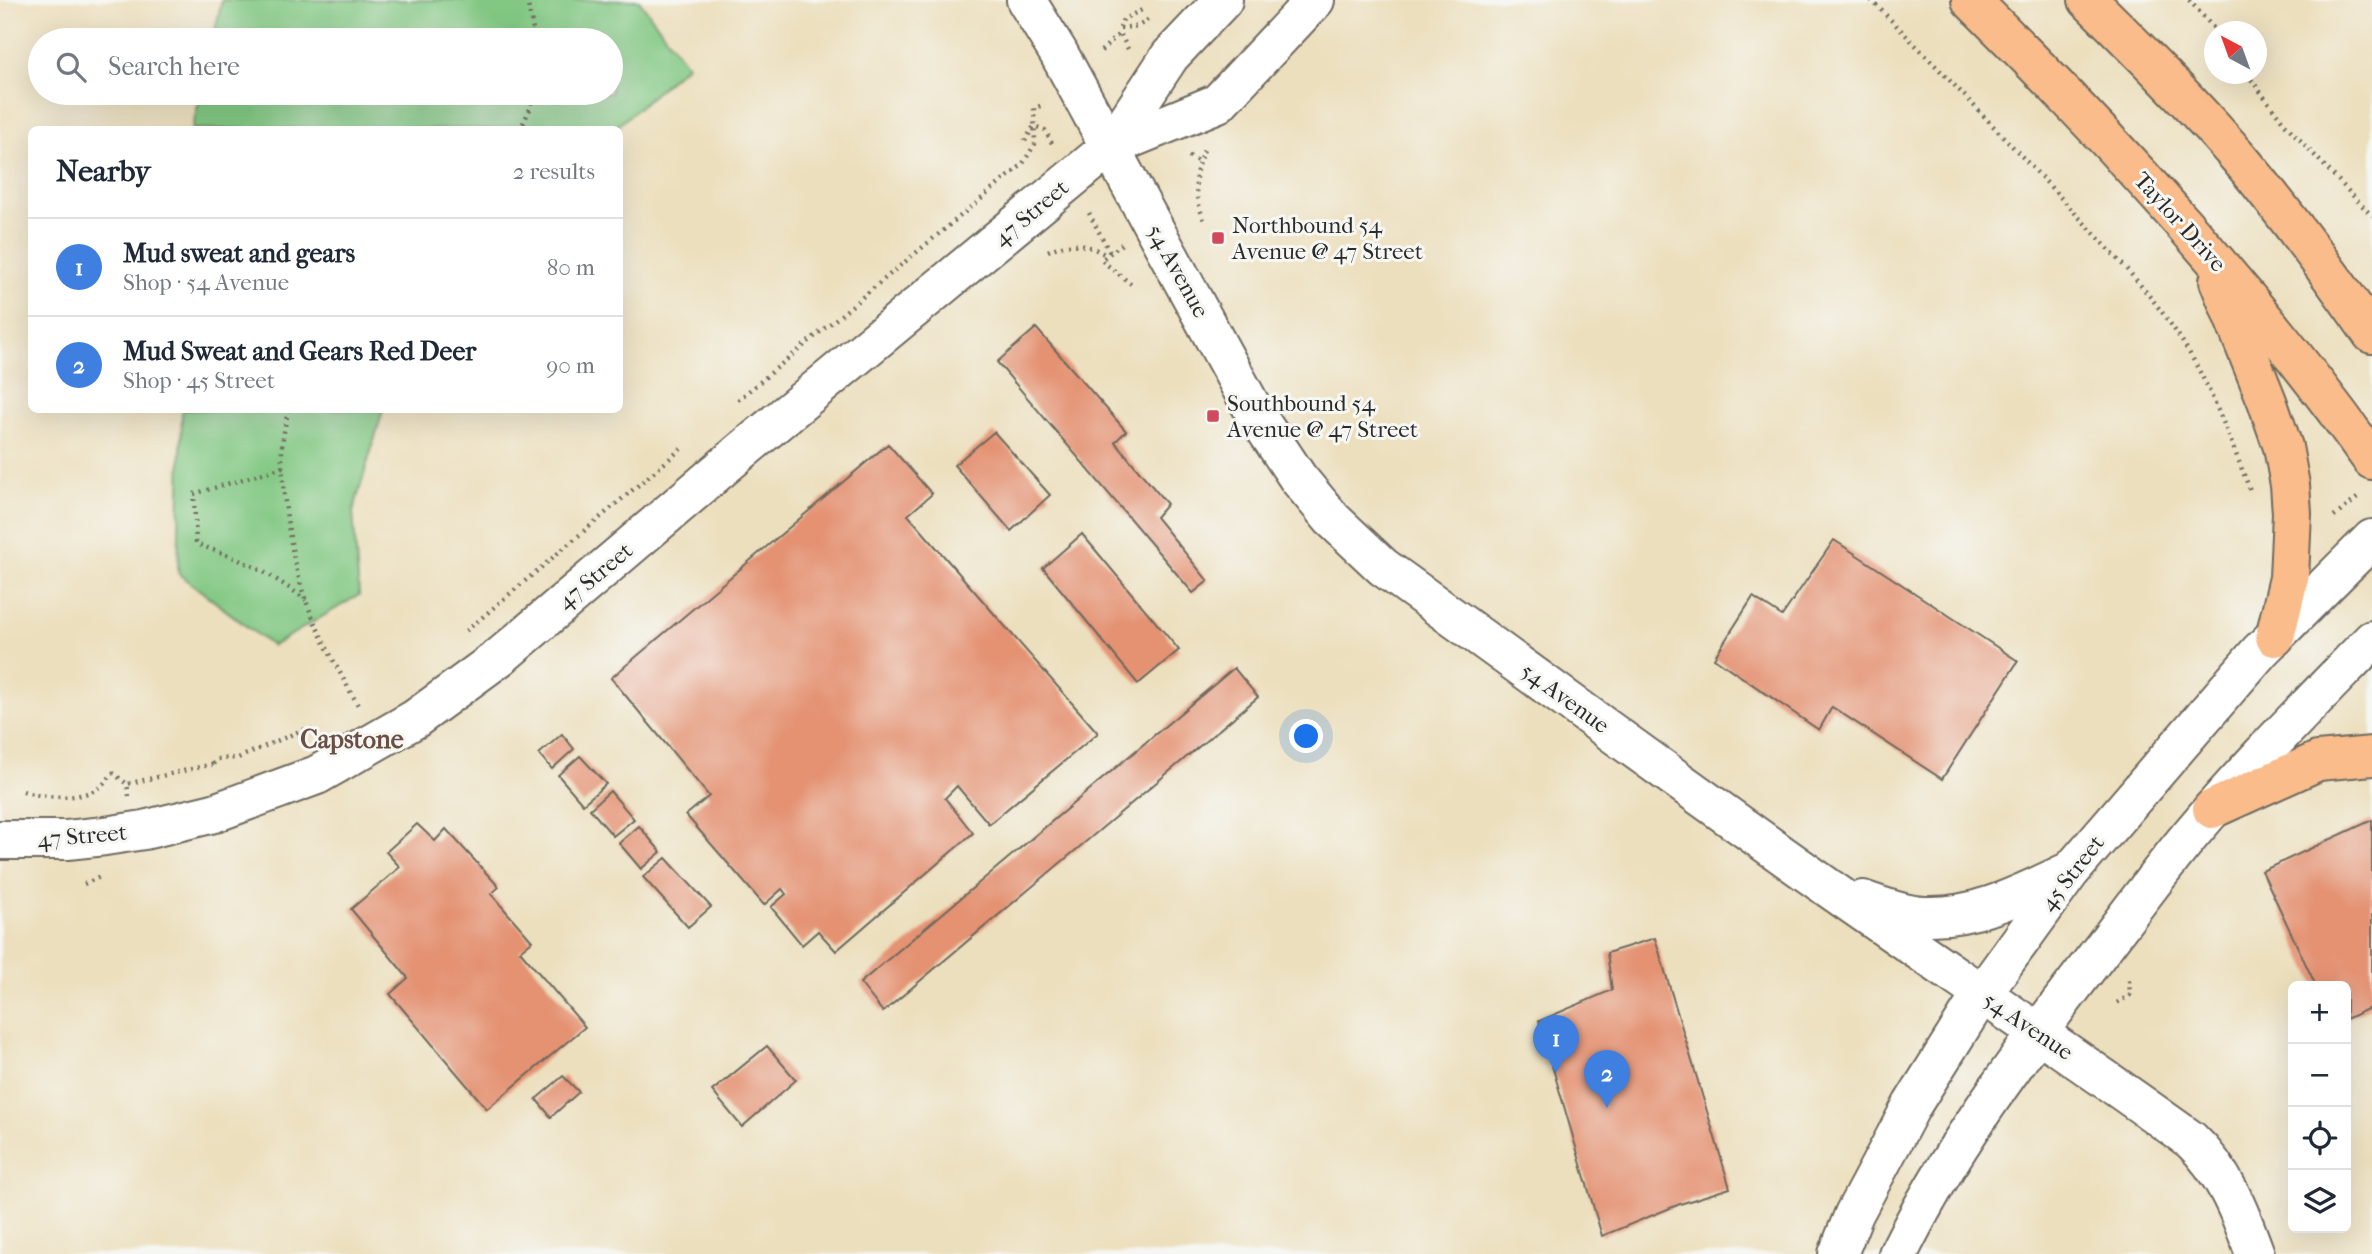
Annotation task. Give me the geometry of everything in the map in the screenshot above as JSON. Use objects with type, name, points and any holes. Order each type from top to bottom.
[{"type":"main road","name":"Taylor Drive","points":[[1971,0],[2107,140],[2208,253],[2274,329],[2372,460]]},
{"type":"main road","points":[[2088,0],[2183,96],[2239,159],[2366,320]]},
{"type":"main road","points":[[2208,253],[2267,401],[2283,447],[2290,485],[2292,513],[2289,578],[2275,636]]},
{"type":"main road","points":[[2213,809],[2318,761],[2372,755]]},
{"type":"street","name":"54 Avenue","points":[[1026,0],[1053,42],[1256,415],[1298,478],[1332,519],[1383,567],[1828,887],[2180,1132],[2206,1154],[2222,1176],[2255,1254]]},
{"type":"street","name":"47 Street","points":[[0,840],[67,840],[105,836],[145,830],[214,813],[317,775],[415,719],[501,656],[743,450],[1110,146],[1170,57],[1223,0]]},
{"type":"street","name":"47 Street","points":[[1110,146],[1218,103],[1315,0]]},
{"type":"street","name":"45 Street","points":[[1838,1254],[1854,1214],[1912,1105],[1981,995],[2070,872],[2275,636],[2372,539]]},
{"type":"street","points":[[1898,1254],[1919,1212],[1974,1123],[2039,1032],[2190,835],[2372,640]]},
{"type":"street","points":[[1828,887],[1892,910],[1925,916],[1963,914],[1996,905],[2070,872]]},
{"type":"path","points":[[527,0],[533,28]]},
{"type":"path","points":[[1871,0],[1963,93],[2131,274],[2160,310],[2190,354],[2214,401],[2254,500]]},
{"type":"path","points":[[2189,0],[2207,21]]},
{"type":"path","points":[[1138,26],[1120,30],[1123,19],[1142,10]]},
{"type":"path","points":[[2254,84],[2284,123],[2372,216]]},
{"type":"path","points":[[737,401],[1021,165],[1035,144],[1034,108],[1045,104]]},
{"type":"path","points":[[522,126],[531,105]]},
{"type":"path","points":[[1034,126],[1045,130]]},
{"type":"path","points":[[1025,141],[1034,126]]},
{"type":"path","points":[[1205,223],[1195,194],[1195,181],[1201,158],[1209,142]]},
{"type":"path","points":[[1110,253],[1101,260],[1131,284]]},
{"type":"path","points":[[287,413],[282,445],[283,467],[292,538],[306,601],[333,660],[359,707]]},
{"type":"path","points":[[455,640],[685,445]]},
{"type":"path","points":[[283,467],[194,494],[196,544],[256,567],[306,601]]},
{"type":"path","points":[[2334,517],[2347,507]]},
{"type":"path","points":[[348,713],[366,703]]},
{"type":"path","points":[[213,764],[217,759],[238,758],[302,730],[313,730],[325,724]]},
{"type":"path","points":[[23,791],[41,797],[89,793],[100,788],[113,774],[127,784]]},
{"type":"path","points":[[2117,1003],[2130,995],[2129,974]]},
{"type":"green space","points":[[222,0],[639,0],[687,65],[617,126],[193,126],[198,105],[623,105],[623,28],[216,28]]},
{"type":"green space","points":[[182,413],[382,413],[353,512],[359,595],[272,646],[178,573]]},
{"type":"building","points":[[1036,328],[1126,431],[1115,442],[1167,504],[1156,517],[1208,581],[1193,593],[997,362]]},
{"type":"building","points":[[994,432],[1050,495],[1011,531],[954,465]]},
{"type":"building","points":[[888,444],[932,494],[908,515],[1098,733],[989,824],[957,786],[945,798],[973,833],[836,951],[818,931],[802,945],[771,907],[786,894],[782,889],[764,905],[686,815],[709,796],[611,678]]},
{"type":"building","points":[[1082,534],[1179,650],[1138,684],[1043,568]]},
{"type":"building","points":[[1834,540],[2018,661],[1942,779],[1832,707],[1819,730],[1714,658],[1753,597],[1782,616]]},
{"type":"building","points":[[1234,668],[1258,697],[883,1012],[860,983]]},
{"type":"building","points":[[562,734],[574,749],[552,769],[539,754]]},
{"type":"building","points":[[580,756],[606,784],[583,804],[558,775]]},
{"type":"building","points":[[610,791],[634,819],[613,836],[590,809]]},
{"type":"building","points":[[2372,820],[2372,1007],[2351,1017],[2351,981],[2314,981],[2262,871]]},
{"type":"building","points":[[417,824],[435,841],[446,829],[499,887],[491,894],[532,941],[520,951],[585,1027],[487,1109],[390,994],[408,978],[351,909],[400,867],[386,852]]},
{"type":"building","points":[[639,826],[661,852],[641,869],[619,843]]},
{"type":"building","points":[[666,858],[711,907],[688,927],[643,877]]},
{"type":"building","points":[[1655,938],[1730,1188],[1680,1204],[1602,1236],[1539,1021],[1612,990],[1607,953]]},
{"type":"building","points":[[767,1046],[796,1080],[742,1127],[712,1091]]},
{"type":"building","points":[[563,1076],[579,1092],[551,1117],[536,1099]]},
{"type":"place","name":"Northbound 54 Avenue @ 47 Street","points":[[1218,238]]},
{"type":"place","name":"Southbound 54 Avenue @ 47 Street","points":[[1213,416]]},
{"type":"place","name":"Mud sweat and gears","points":[[1556,1073]]},
{"type":"place","name":"Mud Sweat and Gears Red Deer","points":[[1607,1108]]},
{"type":"district","name":"Capstone","points":[[352,739]]}]
